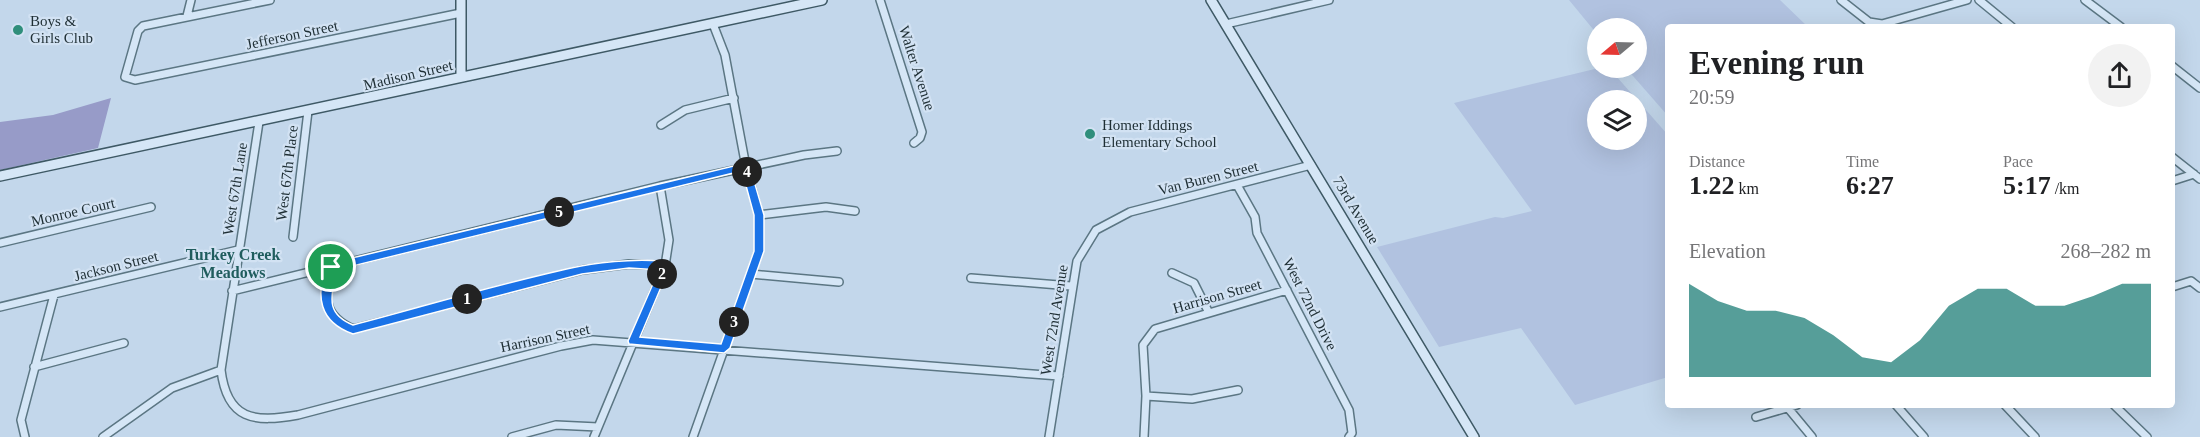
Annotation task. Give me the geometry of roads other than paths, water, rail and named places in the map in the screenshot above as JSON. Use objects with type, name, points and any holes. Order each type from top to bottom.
[{"type":"street","points":[[190,0],[187,16],[270,0]]},
{"type":"street","points":[[461,0],[461,77]]},
{"type":"street","name":"Madison Street","points":[[0,176],[822,0]]},
{"type":"street","name":"Walter Avenue","points":[[880,0],[922,132],[920,138],[914,143]]},
{"type":"street","name":"73rd Avenue","points":[[1211,0],[1474,437]]},
{"type":"street","points":[[1226,24],[1329,0]]},
{"type":"street","points":[[1841,0],[1869,22],[1882,24],[1967,0]]},
{"type":"street","points":[[1979,0],[2008,24]]},
{"type":"street","points":[[2085,0],[2117,24]]},
{"type":"street","name":"Jefferson Street","points":[[187,16],[143,26],[138,31],[126,74],[127,79],[135,80],[461,13]]},
{"type":"street","points":[[693,437],[752,274],[759,251],[761,231],[746,167],[725,55],[713,24]]},
{"type":"street","points":[[2175,68],[2200,88]]},
{"type":"street","points":[[661,125],[668,117],[688,109],[734,98]]},
{"type":"street","name":"West 67th Place","points":[[292,237],[308,111]]},
{"type":"street","name":"West 67th Lane","points":[[259,122],[221,370],[221,387],[225,397],[235,409],[259,420]]},
{"type":"street","points":[[232,291],[660,186],[804,155],[837,151]]},
{"type":"street","points":[[2175,159],[2197,177]]},
{"type":"street","name":"Van Buren Street","points":[[1112,220],[1130,212],[1311,165]]},
{"type":"street","points":[[2175,181],[2197,177]]},
{"type":"street","name":"West 72nd Drive","points":[[1237,185],[1255,217],[1257,233],[1349,410],[1352,433],[1349,437]]},
{"type":"street","points":[[594,437],[665,266],[669,240],[660,186]]},
{"type":"street","name":"Monroe Court","points":[[0,243],[152,207]]},
{"type":"street","points":[[759,215],[826,207],[855,211]]},
{"type":"street","name":"West 72nd Avenue","points":[[1049,437],[1071,286],[1077,261],[1096,230],[1112,220]]},
{"type":"street","name":"Jackson Street","points":[[0,307],[238,250]]},
{"type":"street","points":[[331,267],[326,304],[330,315],[341,325],[353,329],[582,270],[629,264],[665,266]]},
{"type":"street","points":[[1172,273],[1194,283],[1208,311]]},
{"type":"street","points":[[752,274],[839,282]]},
{"type":"street","points":[[971,278],[1071,286]]},
{"type":"street","points":[[2175,286],[2191,280],[2200,288]]},
{"type":"street","name":"Harrison Street","points":[[1146,396],[1143,345],[1155,328],[1287,290]]},
{"type":"street","points":[[25,437],[21,420],[54,295]]},
{"type":"street","name":"Harrison Street","points":[[259,420],[277,420],[298,415],[561,346],[593,340],[724,348],[1059,376]]},
{"type":"street","points":[[34,367],[124,343]]},
{"type":"street","points":[[103,437],[172,388],[221,370]]},
{"type":"street","points":[[1144,437],[1146,396],[1175,401],[1206,398],[1238,390]]},
{"type":"street","points":[[1755,417],[1788,408],[1812,437]]},
{"type":"street","points":[[1899,408],[1924,437]]},
{"type":"street","points":[[2008,408],[2035,437]]},
{"type":"street","points":[[2117,408],[2147,437]]},
{"type":"street","points":[[512,437],[555,425],[598,428]]},
{"type":"place","name":"Boys & Girls Club","points":[[18,30]]},
{"type":"place","name":"Homer Iddings Elementary School","points":[[1090,134]]},
{"type":"district","name":"Turkey Creek Meadows","points":[[233,263]]}]
